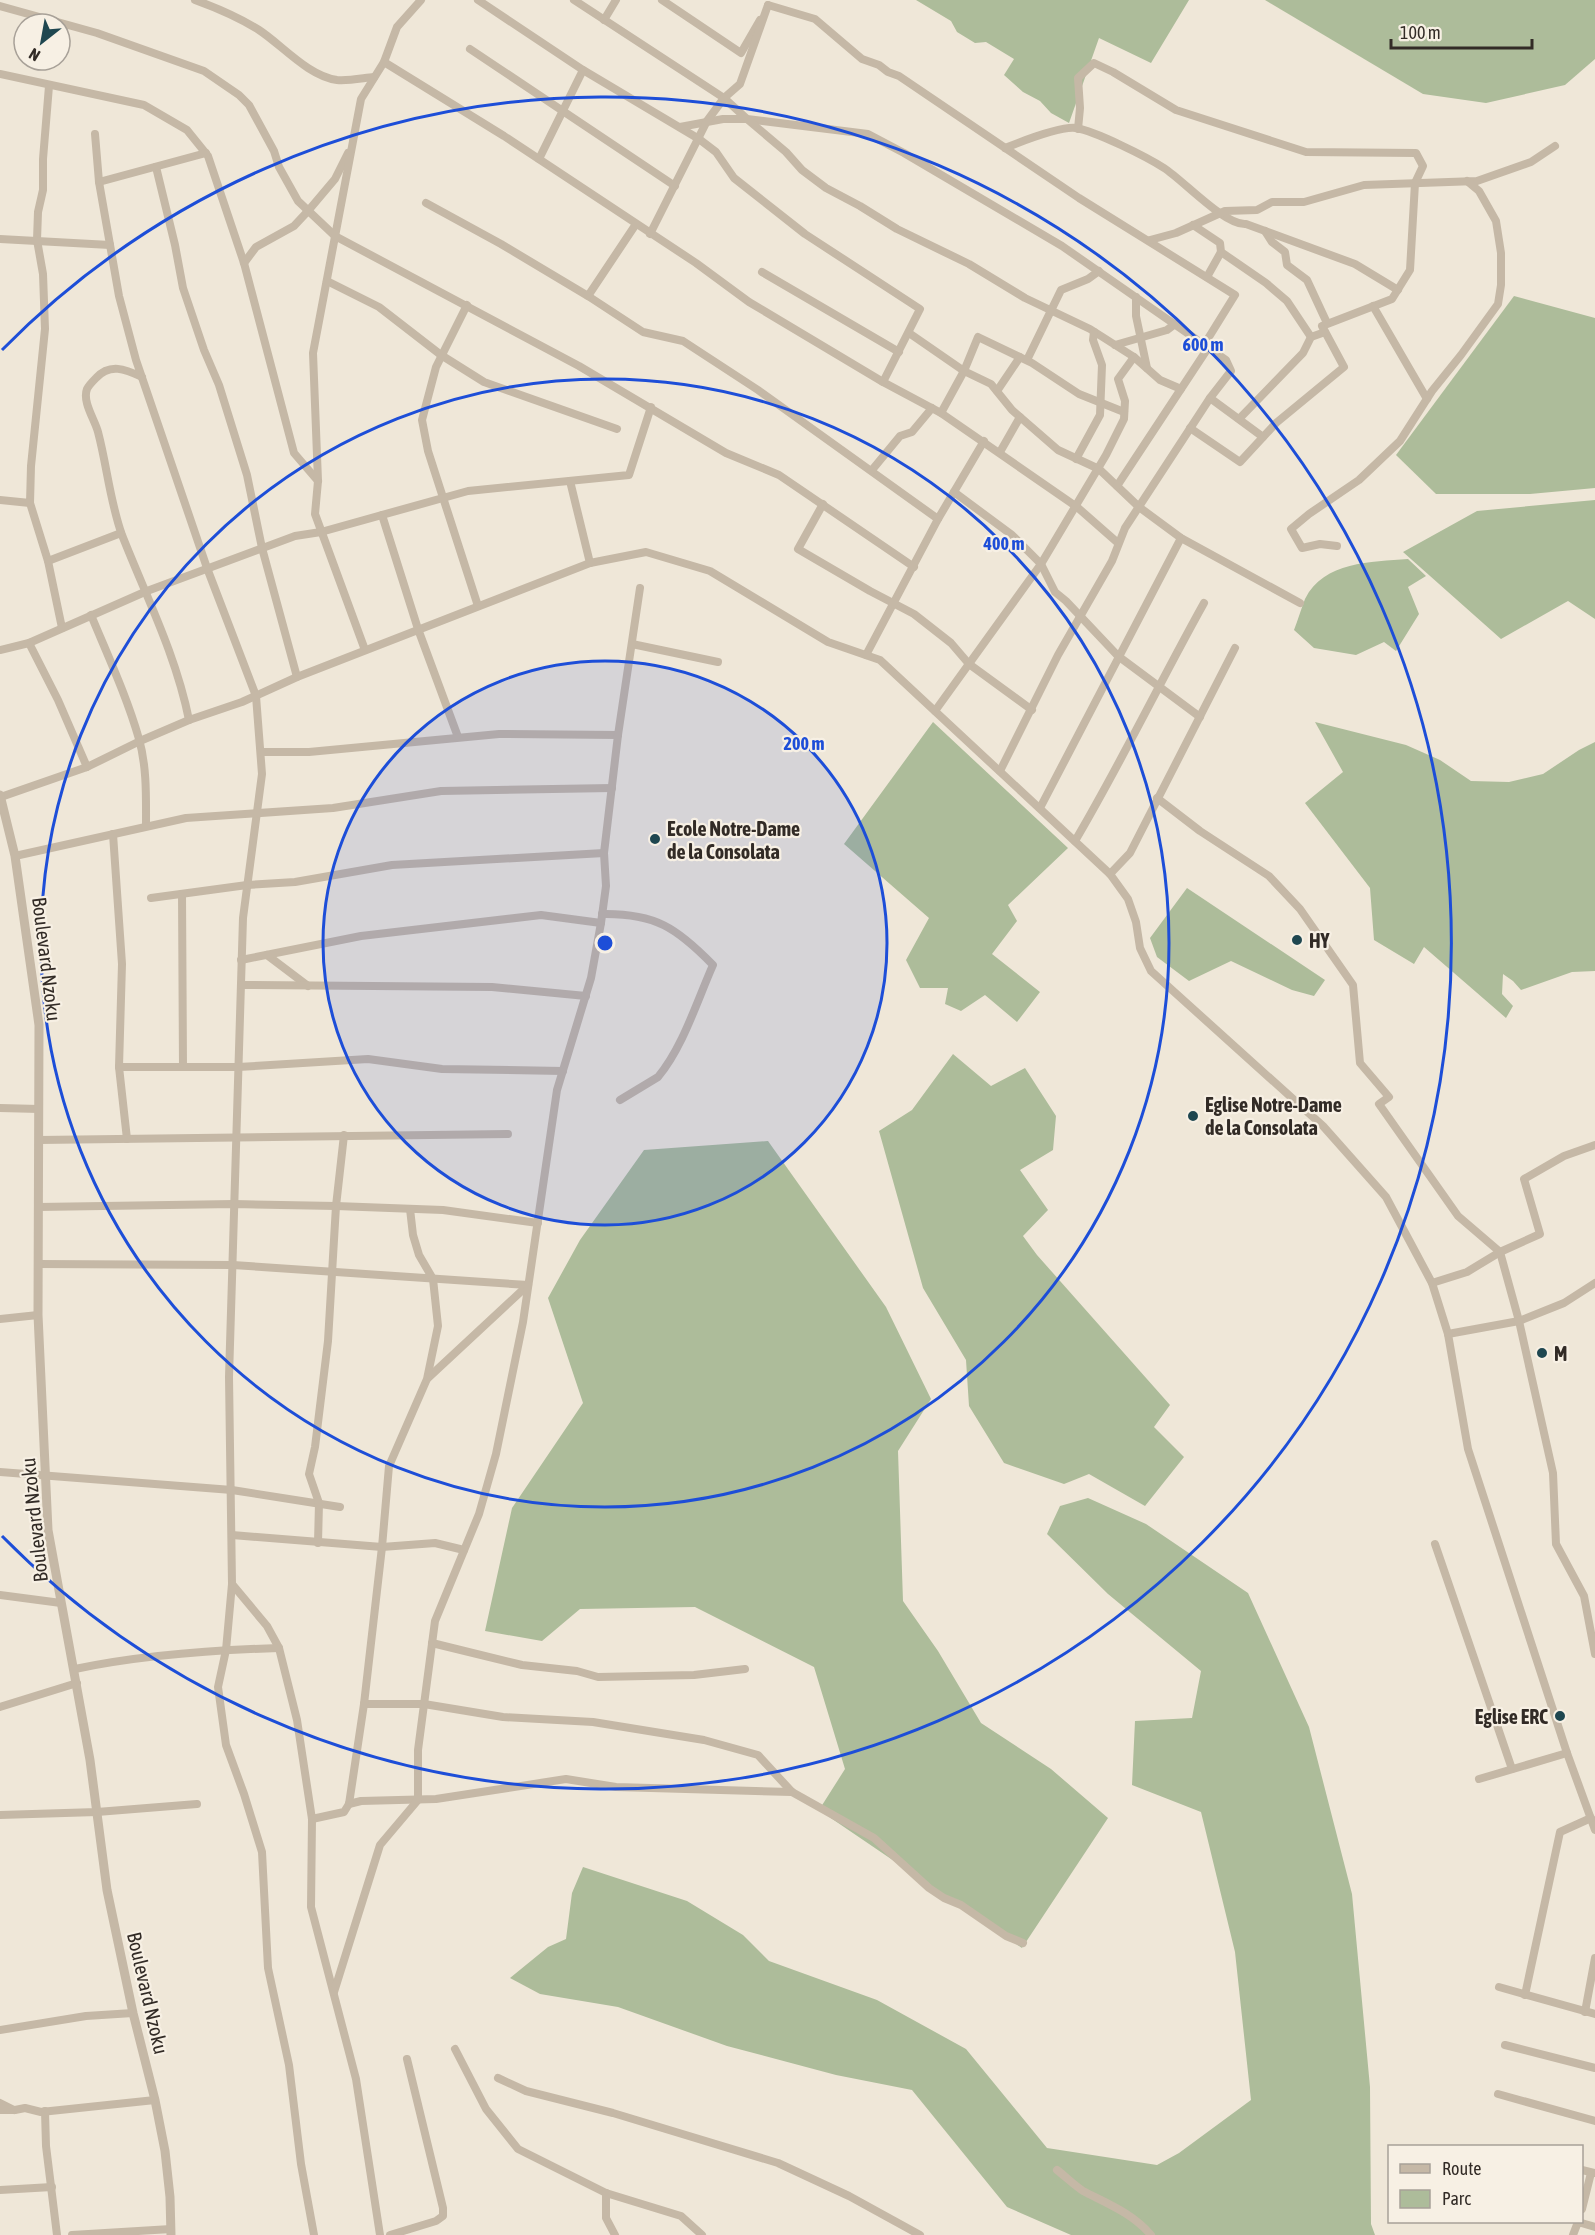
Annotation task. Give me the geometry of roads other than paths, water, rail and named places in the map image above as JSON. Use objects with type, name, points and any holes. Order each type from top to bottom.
[{"type":"street","points":[[195,0],[256,28],[306,68],[337,80],[374,77]]},
{"type":"street","points":[[365,650],[315,514],[318,481],[314,353],[361,99],[384,62],[397,27],[421,0]]},
{"type":"street","points":[[478,0],[582,70],[699,139],[716,152],[734,178],[805,234],[920,309],[883,381]]},
{"type":"street","points":[[574,0],[724,98],[786,152],[802,170],[826,188],[897,229],[969,264],[1025,298],[1094,332],[1134,357],[1160,380],[1181,389]]},
{"type":"street","points":[[604,20],[616,0]]},
{"type":"street","points":[[662,0],[741,53],[768,5]]},
{"type":"street","points":[[650,234],[707,121],[724,98],[740,84],[768,5]]},
{"type":"street","points":[[768,5],[815,19],[862,59],[899,76],[1079,198],[1150,240],[1235,295],[1181,389],[1117,486]]},
{"type":"street","points":[[0,6],[97,33],[204,71],[249,105],[298,201],[335,236],[467,305],[651,407],[726,453],[779,475],[914,567]]},
{"type":"street","points":[[470,49],[675,186]]},
{"type":"street","points":[[384,62],[539,159],[696,263],[749,302],[933,408],[984,441],[1077,507],[1118,543]]},
{"type":"street","points":[[1078,129],[1080,108],[1078,78],[1094,63],[1176,110],[1306,152],[1416,153],[1423,165],[1415,183],[1410,270],[1392,299],[1311,337],[1303,352],[1239,419]]},
{"type":"street","points":[[539,159],[582,70]]},
{"type":"street","points":[[0,74],[144,105],[187,130],[206,153],[244,263],[294,453],[318,481]]},
{"type":"street","points":[[49,86],[42,159],[43,190],[38,212],[37,240],[43,274],[45,329],[31,466],[30,503],[48,561],[62,628]]},
{"type":"street","points":[[679,127],[694,126],[707,121],[747,118],[868,134],[1026,223],[1226,360],[1231,372],[1210,398],[1118,543],[1112,561],[1058,655],[1000,771]]},
{"type":"street","points":[[1005,148],[1030,138],[1074,128],[1101,136],[1163,168],[1199,196],[1208,206],[1239,225],[1246,224],[1355,264],[1398,290]]},
{"type":"street","points":[[95,134],[99,182],[119,296],[142,376],[207,568],[256,696],[262,774],[243,918],[234,1204],[230,1377],[232,1584],[226,1650],[218,1687],[226,1744],[262,1852],[268,1968],[289,2065],[301,2164],[314,2235]]},
{"type":"street","points":[[244,263],[256,247],[294,226],[308,211],[335,179],[352,144]]},
{"type":"street","points":[[1150,240],[1221,213],[1257,210],[1272,202],[1304,202],[1364,185],[1477,181],[1531,162],[1555,146]]},
{"type":"street","points":[[99,182],[206,153]]},
{"type":"street","points":[[156,167],[183,288],[204,350],[223,396],[247,476],[262,548],[297,677]]},
{"type":"street","points":[[1337,546],[1320,544],[1302,548],[1291,529],[1359,480],[1400,441],[1427,399],[1498,304],[1502,253],[1496,221],[1479,191],[1467,181]]},
{"type":"street","points":[[426,203],[501,244],[643,332],[683,341],[758,390],[938,519]]},
{"type":"street","points":[[588,296],[636,224]]},
{"type":"street","points":[[1193,225],[1220,243],[1221,252],[1207,277]]},
{"type":"street","points":[[1191,428],[1240,462],[1303,399],[1344,367],[1307,280],[1287,265],[1285,252],[1272,242],[1265,231]]},
{"type":"street","points":[[0,239],[110,245]]},
{"type":"street","points":[[1221,252],[1266,282],[1287,301],[1311,337]]},
{"type":"street","points":[[997,391],[1024,359],[1061,290],[1088,279],[1099,271]]},
{"type":"street","points":[[762,272],[899,352]]},
{"type":"street","points":[[327,281],[379,307],[441,355],[484,382],[617,429]]},
{"type":"street","points":[[1136,297],[1136,316],[1147,368]]},
{"type":"street","points":[[467,305],[441,355],[422,420],[428,451],[478,606]]},
{"type":"street","points":[[1373,306],[1427,399]]},
{"type":"street","points":[[1115,345],[1142,339],[1167,330],[1175,324]]},
{"type":"street","points":[[1076,459],[1100,415],[1102,365],[1093,340],[1094,332]]},
{"type":"street","points":[[909,333],[964,370],[991,384],[1020,417],[1058,450],[1099,469],[1139,507],[1181,538],[1300,603]]},
{"type":"street","points":[[940,413],[964,370],[978,337],[1024,359],[1078,394],[1124,412]]},
{"type":"street","points":[[935,711],[1041,564],[1099,469],[1124,419],[1125,400],[1118,379],[1134,357]]},
{"type":"street","points":[[142,376],[112,368],[105,370],[87,388],[86,398],[97,429],[121,533],[147,591],[184,695],[189,720]]},
{"type":"street","points":[[1210,398],[1263,437]]},
{"type":"street","points":[[0,650],[29,643],[147,591],[295,536],[321,532],[468,491],[629,475],[651,407]]},
{"type":"street","points":[[872,470],[900,436],[912,432],[933,408]]},
{"type":"street","points":[[1000,452],[1020,417]]},
{"type":"street","points":[[866,655],[938,519],[984,441]]},
{"type":"street","points":[[570,482],[590,563]]},
{"type":"street","points":[[954,492],[1012,535],[1041,564],[1055,592],[1118,656],[1200,717]]},
{"type":"street","points":[[0,500],[30,503]]},
{"type":"street","points":[[823,504],[798,549],[914,614],[951,643],[969,664],[1032,710]]},
{"type":"street","points":[[382,515],[418,628],[458,737]]},
{"type":"street","points":[[48,561],[121,533]]},
{"type":"street","points":[[1040,808],[1181,538]]},
{"type":"street","points":[[0,796],[87,768],[140,741],[189,720],[256,696],[418,628],[590,563],[646,552],[710,571],[828,642],[880,660],[1110,874],[1128,899],[1136,922],[1140,948],[1151,971],[1323,1126],[1386,1197],[1432,1283],[1448,1334],[1468,1449],[1567,1753],[1595,1830]]},
{"type":"street","points":[[334,1993],[380,1845],[418,1800],[418,1750],[435,1621],[479,1514],[496,1454],[528,1286],[557,1090],[591,978],[601,923],[606,886],[604,853],[618,735],[640,588]]},
{"type":"street","points":[[1075,841],[1110,782],[1158,686],[1204,603]]},
{"type":"street","points":[[91,615],[140,741],[146,794],[146,826]]},
{"type":"street","points":[[29,643],[58,700],[87,768]]},
{"type":"street","points":[[632,644],[718,662]]},
{"type":"street","points":[[1110,874],[1130,854],[1156,798],[1235,648]]},
{"type":"street","points":[[261,752],[309,752],[499,734],[618,735]]},
{"type":"street","points":[[15,856],[186,818],[333,808],[441,791],[612,788]]},
{"type":"street","name":"Boulevard Nzoku","points":[[0,796],[15,856],[39,1025],[38,1315],[48,1530],[75,1670],[107,1890],[165,2151],[171,2232]]},
{"type":"street","points":[[1156,798],[1200,831],[1269,876],[1300,909],[1353,984],[1360,1063],[1389,1097],[1379,1104],[1458,1216],[1500,1252],[1519,1321],[1553,1473],[1556,1544],[1584,1596],[1595,1654]]},
{"type":"street","points":[[114,834],[122,964],[118,1067],[126,1139]]},
{"type":"street","points":[[151,898],[247,885],[295,882],[392,865],[604,853]]},
{"type":"street","points":[[182,894],[183,1067]]},
{"type":"street","points":[[602,914],[663,924],[681,934],[713,965],[673,1054],[662,1073],[620,1100]]},
{"type":"street","points":[[241,960],[361,936],[541,915],[601,923]]},
{"type":"street","points":[[267,955],[308,986]]},
{"type":"street","points":[[241,985],[492,987],[586,996]]},
{"type":"street","points":[[118,1067],[238,1067],[368,1059],[442,1069],[563,1071]]},
{"type":"street","points":[[0,1108],[39,1109]]},
{"type":"street","points":[[39,1140],[508,1134]]},
{"type":"street","points":[[318,1543],[319,1503],[309,1474],[315,1448],[328,1341],[336,1206],[344,1136]]},
{"type":"street","points":[[1432,1283],[1467,1272],[1500,1252],[1540,1234],[1524,1179],[1564,1156],[1595,1145]]},
{"type":"street","points":[[39,1207],[234,1204],[336,1206],[443,1210],[538,1223]]},
{"type":"street","points":[[312,1819],[344,1812],[350,1804],[364,1704],[389,1466],[427,1379],[438,1326],[433,1279],[419,1255],[413,1235],[410,1209]]},
{"type":"street","points":[[38,1264],[233,1265],[528,1286]]},
{"type":"street","points":[[1448,1334],[1519,1321],[1564,1303],[1595,1283]]},
{"type":"street","points":[[427,1379],[528,1286]]},
{"type":"street","points":[[0,1319],[38,1315]]},
{"type":"street","points":[[0,1472],[232,1490],[340,1508]]},
{"type":"street","points":[[232,1535],[382,1547],[435,1543],[464,1550]]},
{"type":"street","points":[[1435,1544],[1512,1769]]},
{"type":"street","points":[[232,1584],[267,1626],[279,1648],[297,1720],[312,1819],[311,1907],[356,2079],[380,2235]]},
{"type":"street","points":[[0,1595],[61,1603]]},
{"type":"street","points":[[432,1643],[522,1665],[577,1671],[598,1677],[694,1676],[745,1669]]},
{"type":"street","points":[[75,1670],[128,1660],[226,1650],[279,1648]]},
{"type":"street","points":[[0,1707],[76,1683]]},
{"type":"street","points":[[364,1704],[424,1704],[503,1718],[593,1722],[704,1740],[758,1755],[792,1792],[867,1833],[893,1853],[929,1888],[961,1905],[1006,1936],[1023,1943]]},
{"type":"street","points":[[1479,1779],[1567,1753]]},
{"type":"street","points":[[350,1804],[362,1801],[418,1800],[483,1793],[566,1779],[616,1787],[792,1792]]},
{"type":"street","points":[[0,1815],[97,1812],[197,1804]]},
{"type":"street","points":[[1525,1995],[1560,1832],[1591,1818]]},
{"type":"street","points":[[1585,2012],[1595,1962]]},
{"type":"street","points":[[1499,1987],[1595,2014]]},
{"type":"street","points":[[0,2030],[86,2016],[133,2013]]},
{"type":"street","points":[[1505,2045],[1595,2068]]},
{"type":"street","points":[[455,2049],[486,2109],[518,2149],[606,2193],[681,2216],[702,2235]]},
{"type":"street","points":[[390,2235],[436,2222],[443,2216],[407,2059]]},
{"type":"street","points":[[498,2078],[526,2091],[613,2113],[778,2163],[849,2196],[920,2235]]},
{"type":"street","points":[[1498,2094],[1595,2121]]},
{"type":"street","points":[[0,2110],[25,2108],[41,2112],[155,2100]]},
{"type":"street","points":[[0,2103],[15,2110]]},
{"type":"street","points":[[45,2111],[46,2146],[57,2235]]},
{"type":"street","points":[[1057,2170],[1082,2190],[1109,2202],[1151,2235]]},
{"type":"street","points":[[1583,2203],[1593,2173]]},
{"type":"street","points":[[0,2190],[52,2187]]},
{"type":"street","points":[[606,2193],[606,2218],[615,2235]]},
{"type":"street","points":[[72,2235],[171,2232]]},
{"type":"place","name":"Ecole Notre-Dame de la Consolata","points":[[655,839]]},
{"type":"place","name":"HY","points":[[1297,940]]},
{"type":"place","name":"Eglise Notre-Dame de la Consolata","points":[[1193,1116]]},
{"type":"place","name":"M","points":[[1542,1353]]},
{"type":"place","name":"Eglise ERC","points":[[1560,1716]]}]
